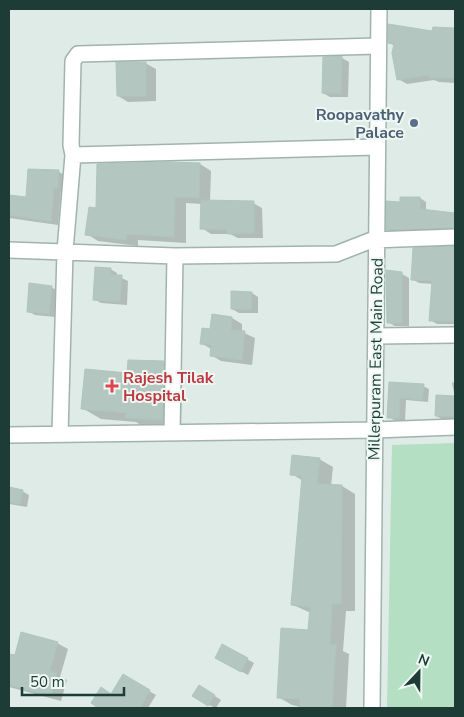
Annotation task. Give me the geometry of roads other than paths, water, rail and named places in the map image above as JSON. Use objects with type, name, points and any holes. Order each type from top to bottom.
[{"type":"street","name":"Millerpuram East Main Road","points":[[372,708],[379,9]]},
{"type":"street","points":[[60,434],[65,251],[73,155],[71,145],[73,61],[78,54],[378,46]]},
{"type":"street","points":[[73,155],[377,148]]},
{"type":"street","points":[[9,250],[175,256],[336,254],[376,240],[455,237]]},
{"type":"street","points":[[172,433],[175,256]]},
{"type":"street","points":[[376,336],[455,335]]},
{"type":"street","points":[[9,435],[374,430],[455,427]]},
{"type":"place","name":"Roopavathy Palace","points":[[414,123]]},
{"type":"place","name":"Rajesh Tilak Hospital","points":[[112,386]]}]
